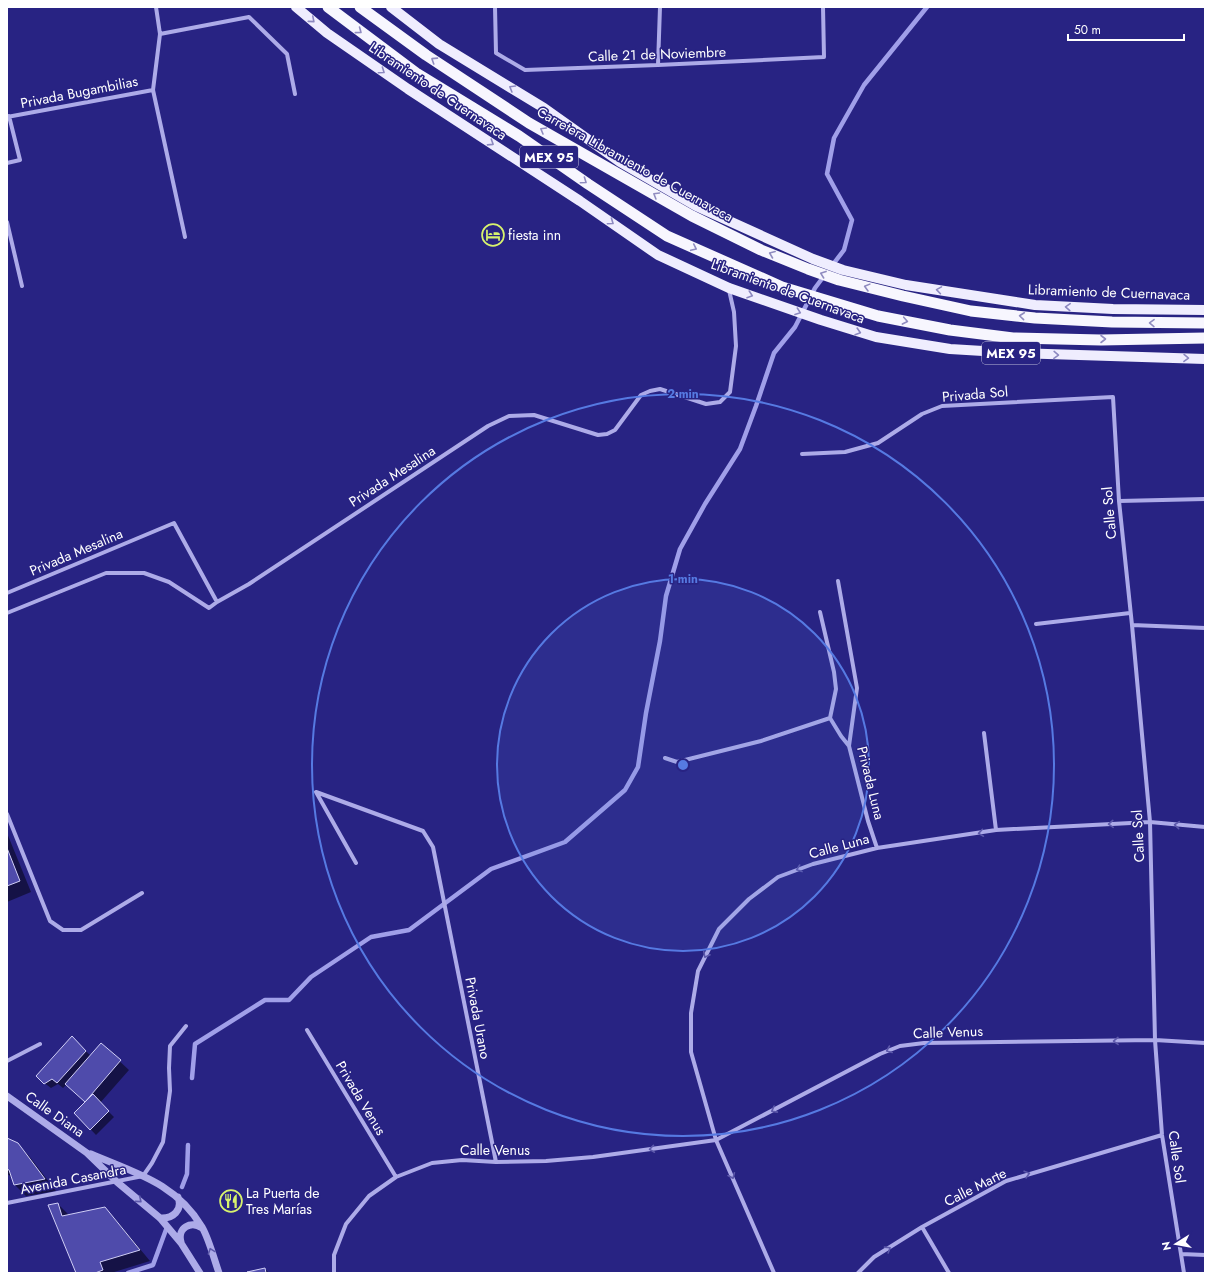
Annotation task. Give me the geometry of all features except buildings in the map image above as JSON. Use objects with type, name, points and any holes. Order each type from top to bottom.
[{"type":"highway","name":"MEX 95","points":[[328,7],[416,73],[519,136],[667,236],[782,287],[878,316],[943,329],[1013,338],[1101,340],[1205,338]]},
{"type":"highway","name":"Carretera Libramiento de Cuernavaca","points":[[360,7],[426,55],[529,123],[692,216],[761,250],[810,264],[903,296],[970,311],[1036,318],[1112,322],[1205,324]]},
{"type":"main road","name":"Libramiento de Cuernavaca","points":[[296,7],[327,33],[408,89],[580,201],[658,255],[729,288],[821,320],[876,337],[950,349],[1205,359]]},
{"type":"main road","name":"MEX 95","points":[[391,7],[439,44],[544,108],[620,162],[696,206],[810,264]]},
{"type":"main road","name":"Libramiento de Cuernavaca","points":[[841,275],[1035,305],[1113,309],[1205,310]]},
{"type":"street","points":[[156,7],[160,34],[153,90],[186,237]]},
{"type":"street","name":"Calle 21 de Noviembre","points":[[495,7],[496,53],[525,70],[824,57],[823,7]]},
{"type":"street","points":[[658,65],[660,7]]},
{"type":"street","points":[[160,34],[249,17],[287,54],[295,94]]},
{"type":"street","name":"Privada Bugambilias","points":[[7,163],[20,160],[8,117],[153,90]]},
{"type":"street","points":[[7,222],[22,286]]},
{"type":"street","name":"Privada Mesalina","points":[[7,593],[174,523],[217,602],[248,584],[488,426],[509,416],[534,415],[598,435],[607,434],[615,430],[641,395],[650,391],[660,389],[706,404],[720,402],[730,392],[736,346],[734,312],[729,288]]},
{"type":"street","name":"Privada Sol","points":[[802,454],[845,452],[878,443],[922,414],[942,406],[1113,397]]},
{"type":"street","name":"Calle Sol","points":[[1113,397],[1119,501],[1150,822],[1155,1040],[1162,1135],[1184,1273]]},
{"type":"street","points":[[1119,501],[1205,499]]},
{"type":"street","points":[[7,613],[106,573],[144,573],[169,582],[209,608],[217,602]]},
{"type":"street","name":"Privada Luna","points":[[838,581],[857,688],[849,746],[868,821],[877,848]]},
{"type":"street","points":[[820,612],[834,672],[836,689],[830,718],[849,746]]},
{"type":"street","points":[[1036,624],[1130,613]]},
{"type":"street","points":[[1132,625],[1205,628]]},
{"type":"street","points":[[665,758],[677,762],[761,742],[830,718]]},
{"type":"street","points":[[984,733],[996,830]]},
{"type":"street","name":"Privada Urano","points":[[356,863],[316,792],[423,831],[433,847],[496,1162]]},
{"type":"street","points":[[7,814],[50,921],[63,930],[81,930],[142,892]]},
{"type":"street","name":"Calle Luna","points":[[716,1140],[691,1052],[691,1013],[698,972],[719,929],[749,899],[778,877],[813,864],[877,848],[996,830],[1150,822],[1205,827]]},
{"type":"street","points":[[143,1176],[163,1142],[170,1091],[170,1046],[186,1026]]},
{"type":"street","name":"Privada Venus","points":[[307,1030],[396,1177]]},
{"type":"street","name":"Calle Venus","points":[[334,1273],[334,1255],[346,1224],[369,1196],[396,1177],[432,1162],[462,1160],[496,1162],[546,1161],[592,1157],[716,1140],[880,1054],[900,1046],[924,1043],[1155,1040],[1205,1043]]},
{"type":"street","points":[[7,1061],[40,1044]]},
{"type":"street","name":"Calle Diana","points":[[7,1096],[87,1153],[117,1182],[160,1218],[181,1242],[200,1273]]},
{"type":"street","name":"Calle Marte","points":[[858,1273],[874,1257],[922,1227],[1006,1181],[1162,1135]]},
{"type":"street","points":[[716,1140],[774,1273]]},
{"type":"street","name":"Calle Diana","points":[[87,1153],[161,1184],[177,1197],[191,1211],[202,1228],[219,1273]]},
{"type":"street","name":"Avenida Casandra","points":[[7,1203],[143,1176]]},
{"type":"street","points":[[160,1218],[169,1217],[177,1212],[179,1207],[177,1197]]},
{"type":"street","points":[[181,1242],[180,1234],[186,1227],[194,1224],[202,1228]]},
{"type":"street","points":[[922,1227],[949,1273]]},
{"type":"street","points":[[1181,1254],[1205,1255]]},
{"type":"waterway","points":[[831,267],[844,250],[852,220],[827,174],[834,138],[864,85],[927,7]]},
{"type":"waterway","points":[[192,1078],[195,1044],[265,1000],[289,1000],[311,977],[371,937],[409,930],[491,869],[565,842],[625,790],[638,767],[646,713],[660,641],[666,596],[680,549],[705,504],[740,449],[774,353],[795,327],[815,288],[824,276]]},
{"type":"waterway","points":[[182,1187],[187,1174],[188,1145]]},
{"type":"waterway","points":[[128,1273],[153,1265],[167,1227]]},
{"type":"place","name":"fiesta inn","points":[[493,235]]},
{"type":"place","name":"La Puerta de Tres Marías","points":[[231,1201]]}]
